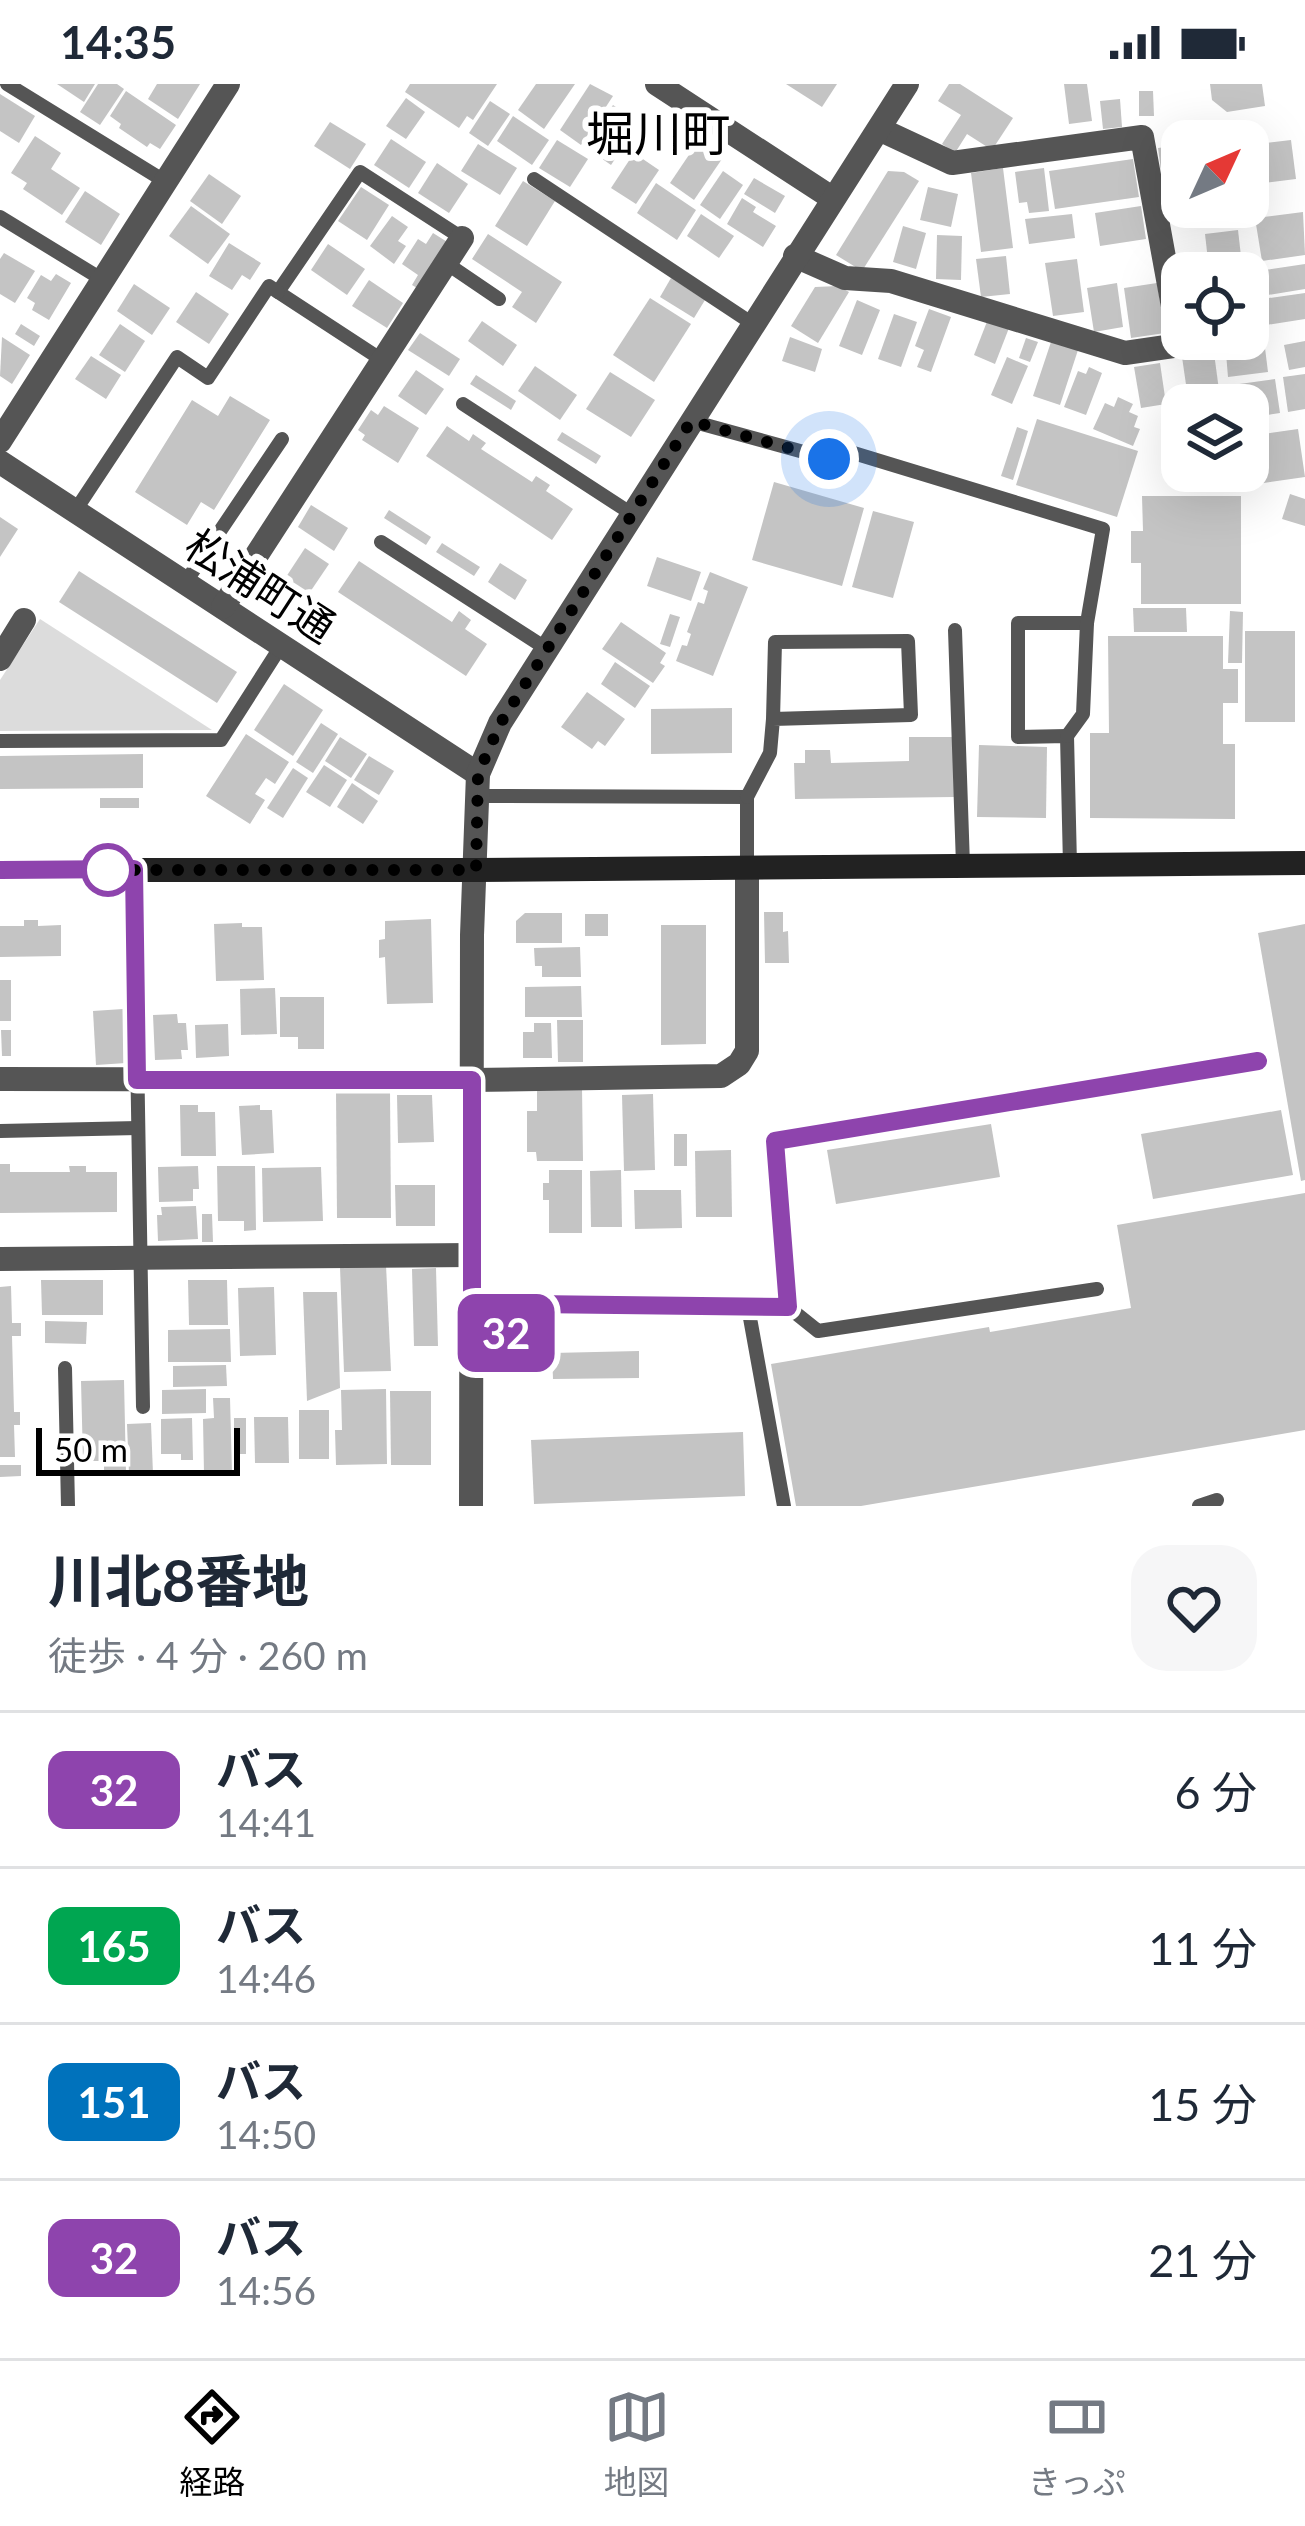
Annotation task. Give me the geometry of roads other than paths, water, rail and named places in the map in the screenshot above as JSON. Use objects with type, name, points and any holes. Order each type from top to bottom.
[{"type":"street","points":[[0,442],[228,84]]},
{"type":"street","points":[[657,84],[832,198]]},
{"type":"street","points":[[470,1506],[477,785],[500,724],[908,84]]},
{"type":"street","points":[[795,256],[845,278],[891,281],[1125,353],[1180,345],[1142,136],[952,164],[878,129]]},
{"type":"street","points":[[223,607],[462,238]]},
{"type":"street","name":"松浦町通","points":[[0,463],[281,646],[477,785]]},
{"type":"street","points":[[0,659],[24,620]]},
{"type":"street","points":[[0,870],[1305,863]]},
{"type":"street","points":[[0,1079],[721,1076],[739,1064],[747,1051],[747,867]]},
{"type":"street","points":[[0,1259],[473,1255]]},
{"type":"lane","points":[[7,84],[166,182]]},
{"type":"lane","points":[[278,292],[360,172],[462,238]]},
{"type":"lane","points":[[534,179],[753,324]]},
{"type":"lane","points":[[0,217],[103,280]]},
{"type":"lane","points":[[446,263],[499,299]]},
{"type":"lane","points":[[75,512],[177,357],[208,378],[269,286],[382,360]]},
{"type":"lane","points":[[463,404],[632,514]]},
{"type":"lane","points":[[691,421],[829,459],[848,451],[1103,529],[1087,623],[1083,714],[1067,736],[1070,865]]},
{"type":"lane","points":[[185,583],[282,439]]},
{"type":"lane","points":[[381,542],[547,650]]},
{"type":"lane","points":[[1067,736],[1018,737],[1018,623],[1087,623]]},
{"type":"lane","points":[[955,630],[963,865]]},
{"type":"lane","points":[[747,867],[748,797],[770,753],[776,642],[908,641],[911,715],[772,719]]},
{"type":"lane","points":[[0,741],[221,740],[281,646]]},
{"type":"lane","points":[[477,785],[748,797]]},
{"type":"lane","points":[[134,869],[143,1407]]},
{"type":"lane","points":[[788,1307],[775,1141],[1258,1061]]},
{"type":"lane","points":[[0,1131],[138,1128]]},
{"type":"lane","points":[[472,1334],[532,1333],[532,1304],[788,1307],[818,1331],[1097,1289]]},
{"type":"lane","points":[[748,1306],[784,1506]]},
{"type":"lane","points":[[64,1368],[68,1506]]},
{"type":"lane","points":[[1199,1506],[1217,1500]]},
{"type":"district","name":"堀川町","points":[[658,134]]}]
